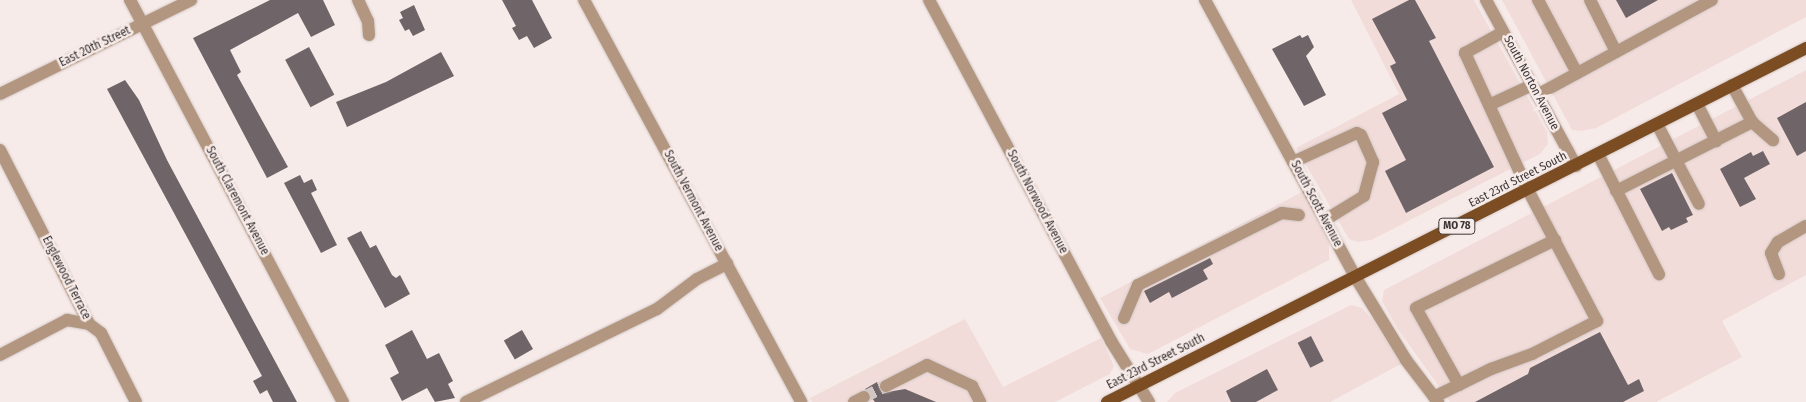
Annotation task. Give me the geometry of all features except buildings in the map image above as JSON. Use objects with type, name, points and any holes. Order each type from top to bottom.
[{"type":"main road","name":"East 23rd Street South","points":[[1107,402],[1356,278],[1806,48]]},
{"type":"street","name":"South Claremont Avenue","points":[[130,0],[343,402]]},
{"type":"street","name":"East 20th Street","points":[[0,94],[191,0]]},
{"type":"street","points":[[358,0],[368,21],[369,35]]},
{"type":"street","name":"South Vermont Avenue","points":[[586,0],[801,402]]},
{"type":"street","name":"South Norwood Avenue","points":[[929,0],[1111,342],[1150,402]]},
{"type":"street","name":"South Scott Avenue","points":[[1206,0],[1356,278],[1406,360],[1436,399]]},
{"type":"street","name":"South Norton Avenue","points":[[1486,0],[1576,166]]},
{"type":"street","points":[[1538,0],[1577,73]]},
{"type":"street","points":[[1590,0],[1616,52]]},
{"type":"street","points":[[1489,105],[1535,90],[1577,73],[1712,0]]},
{"type":"street","points":[[1436,399],[1459,385],[1532,354],[1597,321],[1528,190],[1465,53],[1503,32]]},
{"type":"street","points":[[1732,85],[1752,122],[1773,140]]},
{"type":"street","points":[[1697,104],[1716,141]]},
{"type":"street","points":[[1616,191],[1752,122]]},
{"type":"street","points":[[1657,124],[1699,204]]},
{"type":"street","points":[[1293,162],[1357,133],[1361,135],[1373,162],[1364,196],[1325,220]]},
{"type":"street","name":"Englewood Terrace","points":[[0,150],[89,324],[101,333],[136,402]]},
{"type":"street","points":[[1598,154],[1659,274]]},
{"type":"street","points":[[1124,318],[1138,285],[1282,213],[1300,215]]},
{"type":"street","points":[[1779,274],[1771,253],[1778,242],[1806,226]]},
{"type":"street","points":[[1459,385],[1416,308],[1555,240]]},
{"type":"street","points":[[466,402],[657,309],[697,279],[727,264]]},
{"type":"street","points":[[0,355],[67,320],[89,324]]},
{"type":"street","points":[[886,386],[927,366],[972,386],[980,402]]},
{"type":"shaded area","points":[[1351,0],[1474,0],[1547,132],[1548,144],[1540,154],[1371,240],[1358,242],[1349,239],[1296,148],[1399,94]]},
{"type":"shaded area","points":[[1502,0],[1806,0],[1806,17],[1596,128],[1581,131],[1572,130]]},
{"type":"shaded area","points":[[1806,70],[1806,275],[1722,321],[1742,357],[1656,402],[1450,402],[1397,328],[1382,301],[1384,290]]},
{"type":"shaded area","points":[[1302,192],[1329,240],[1329,260],[1148,354],[1130,349],[1100,298]]},
{"type":"shaded area","points":[[1351,305],[1362,308],[1373,320],[1401,364],[1330,402],[1167,402],[1175,393]]},
{"type":"shaded area","points":[[965,319],[1003,387],[1101,338],[1114,366],[1110,374],[1055,402],[812,402],[810,398]]},
{"type":"tunnel","points":[[864,397],[886,386]]}]
